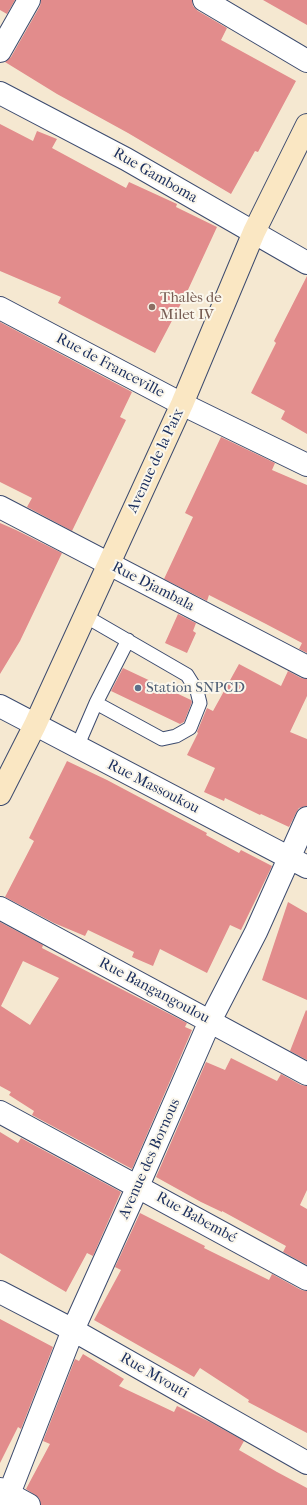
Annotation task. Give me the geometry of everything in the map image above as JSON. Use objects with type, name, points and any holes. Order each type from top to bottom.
[{"type":"main road","name":"Avenue de la Paix","points":[[0,794],[35,725],[182,404],[254,232],[307,125]]},
{"type":"street","points":[[0,51],[29,0]]},
{"type":"street","points":[[204,0],[307,61]]},
{"type":"street","name":"Rue Gamboma","points":[[0,93],[126,159],[307,263]]},
{"type":"street","name":"Rue de Franceville","points":[[0,308],[182,404],[307,465]]},
{"type":"street","name":"Rue Djambala","points":[[0,507],[307,666]]},
{"type":"street","name":"Rue Massoukou","points":[[0,706],[298,862]]},
{"type":"street","name":"Avenue des Bornous","points":[[4,1496],[73,1330],[210,1021],[256,932],[298,862],[307,818]]},
{"type":"street","name":"Rue Bangangoulou","points":[[0,908],[307,1074]]},
{"type":"street","name":"Rue Babembé","points":[[0,1112],[307,1279]]},
{"type":"street","name":"Rue Mvouti","points":[[0,1292],[73,1330],[307,1463]]},
{"type":"street","points":[[4,1496],[29,1505]]},
{"type":"lane","points":[[85,616],[187,675],[197,691],[200,703],[190,728],[176,736],[162,739],[96,703]]},
{"type":"lane","points":[[77,747],[96,703],[128,640]]},
{"type":"building","points":[[0,0],[15,0],[7,14],[0,10]]},
{"type":"building","points":[[41,0],[192,0],[193,6],[198,11],[227,28],[221,40],[296,81],[258,152],[255,151],[231,194],[128,133],[57,94],[5,62],[11,57],[40,6]]},
{"type":"building","points":[[263,0],[307,0],[307,25]]},
{"type":"building","points":[[0,124],[33,141],[37,131],[57,139],[52,148],[126,188],[129,182],[177,204],[176,207],[217,227],[187,292],[155,353],[58,303],[61,297],[0,271]]},
{"type":"building","points":[[307,276],[307,434],[281,419],[285,411],[251,393],[276,343],[274,341]]},
{"type":"building","points":[[0,322],[132,392],[120,417],[126,420],[72,531],[27,507],[32,498],[0,482]]},
{"type":"building","points":[[221,437],[275,463],[272,470],[307,485],[307,653],[299,649],[302,643],[266,624],[209,595],[207,601],[164,579],[193,517],[185,513]]},
{"type":"building","points":[[0,523],[62,553],[20,641],[0,674]]},
{"type":"building","points":[[178,614],[196,623],[193,631],[196,633],[187,653],[165,643]]},
{"type":"building","points":[[239,664],[281,686],[288,671],[301,678],[307,679],[307,696],[290,732],[307,739],[307,806],[299,808],[289,827],[225,798],[224,801],[204,792],[215,768],[187,755],[198,733],[197,732],[207,708],[213,711]]},
{"type":"building","points":[[123,668],[191,700],[192,702],[184,722],[180,724],[111,691]]},
{"type":"building","points":[[67,761],[107,780],[207,833],[206,835],[239,853],[241,850],[272,866],[241,930],[230,925],[207,973],[160,949],[153,966],[132,957],[134,952],[88,930],[85,936],[54,923],[5,897],[34,841],[29,838]]},
{"type":"building","points":[[288,902],[307,913],[307,1000],[262,980]]},
{"type":"building","points":[[0,922],[43,945],[42,948],[187,1023],[185,1027],[192,1030],[132,1169],[32,1115],[34,1111],[9,1095],[11,1092],[0,1086]],"holes":[[[23,961],[59,978],[30,1025],[1,1006]]]},
{"type":"building","points":[[306,1010],[307,1011],[307,1060],[290,1051]]},
{"type":"building","points":[[231,1058],[277,1081],[281,1074],[301,1085],[307,1086],[307,1190],[300,1205],[307,1209],[307,1265],[283,1252],[286,1246],[156,1177],[206,1062],[225,1070]]},
{"type":"building","points":[[0,1132],[18,1143],[21,1138],[121,1192],[93,1256],[87,1253],[66,1292],[0,1253]]},
{"type":"building","points":[[140,1213],[205,1246],[204,1248],[269,1280],[272,1274],[301,1290],[307,1291],[307,1433],[248,1402],[249,1400],[200,1368],[194,1377],[94,1320],[121,1270],[115,1267]]},
{"type":"building","points":[[0,1319],[53,1347],[21,1429],[18,1427],[0,1463]]},
{"type":"building","points":[[83,1354],[124,1379],[119,1386],[174,1412],[177,1406],[244,1441],[239,1450],[307,1488],[307,1505],[41,1505],[39,1498],[26,1489],[50,1444],[43,1441],[75,1359],[79,1361]]},
{"type":"place","name":"Thalès de Milet IV","points":[[152,307]]},
{"type":"place","name":"Station SNPCD","points":[[138,688]]}]
